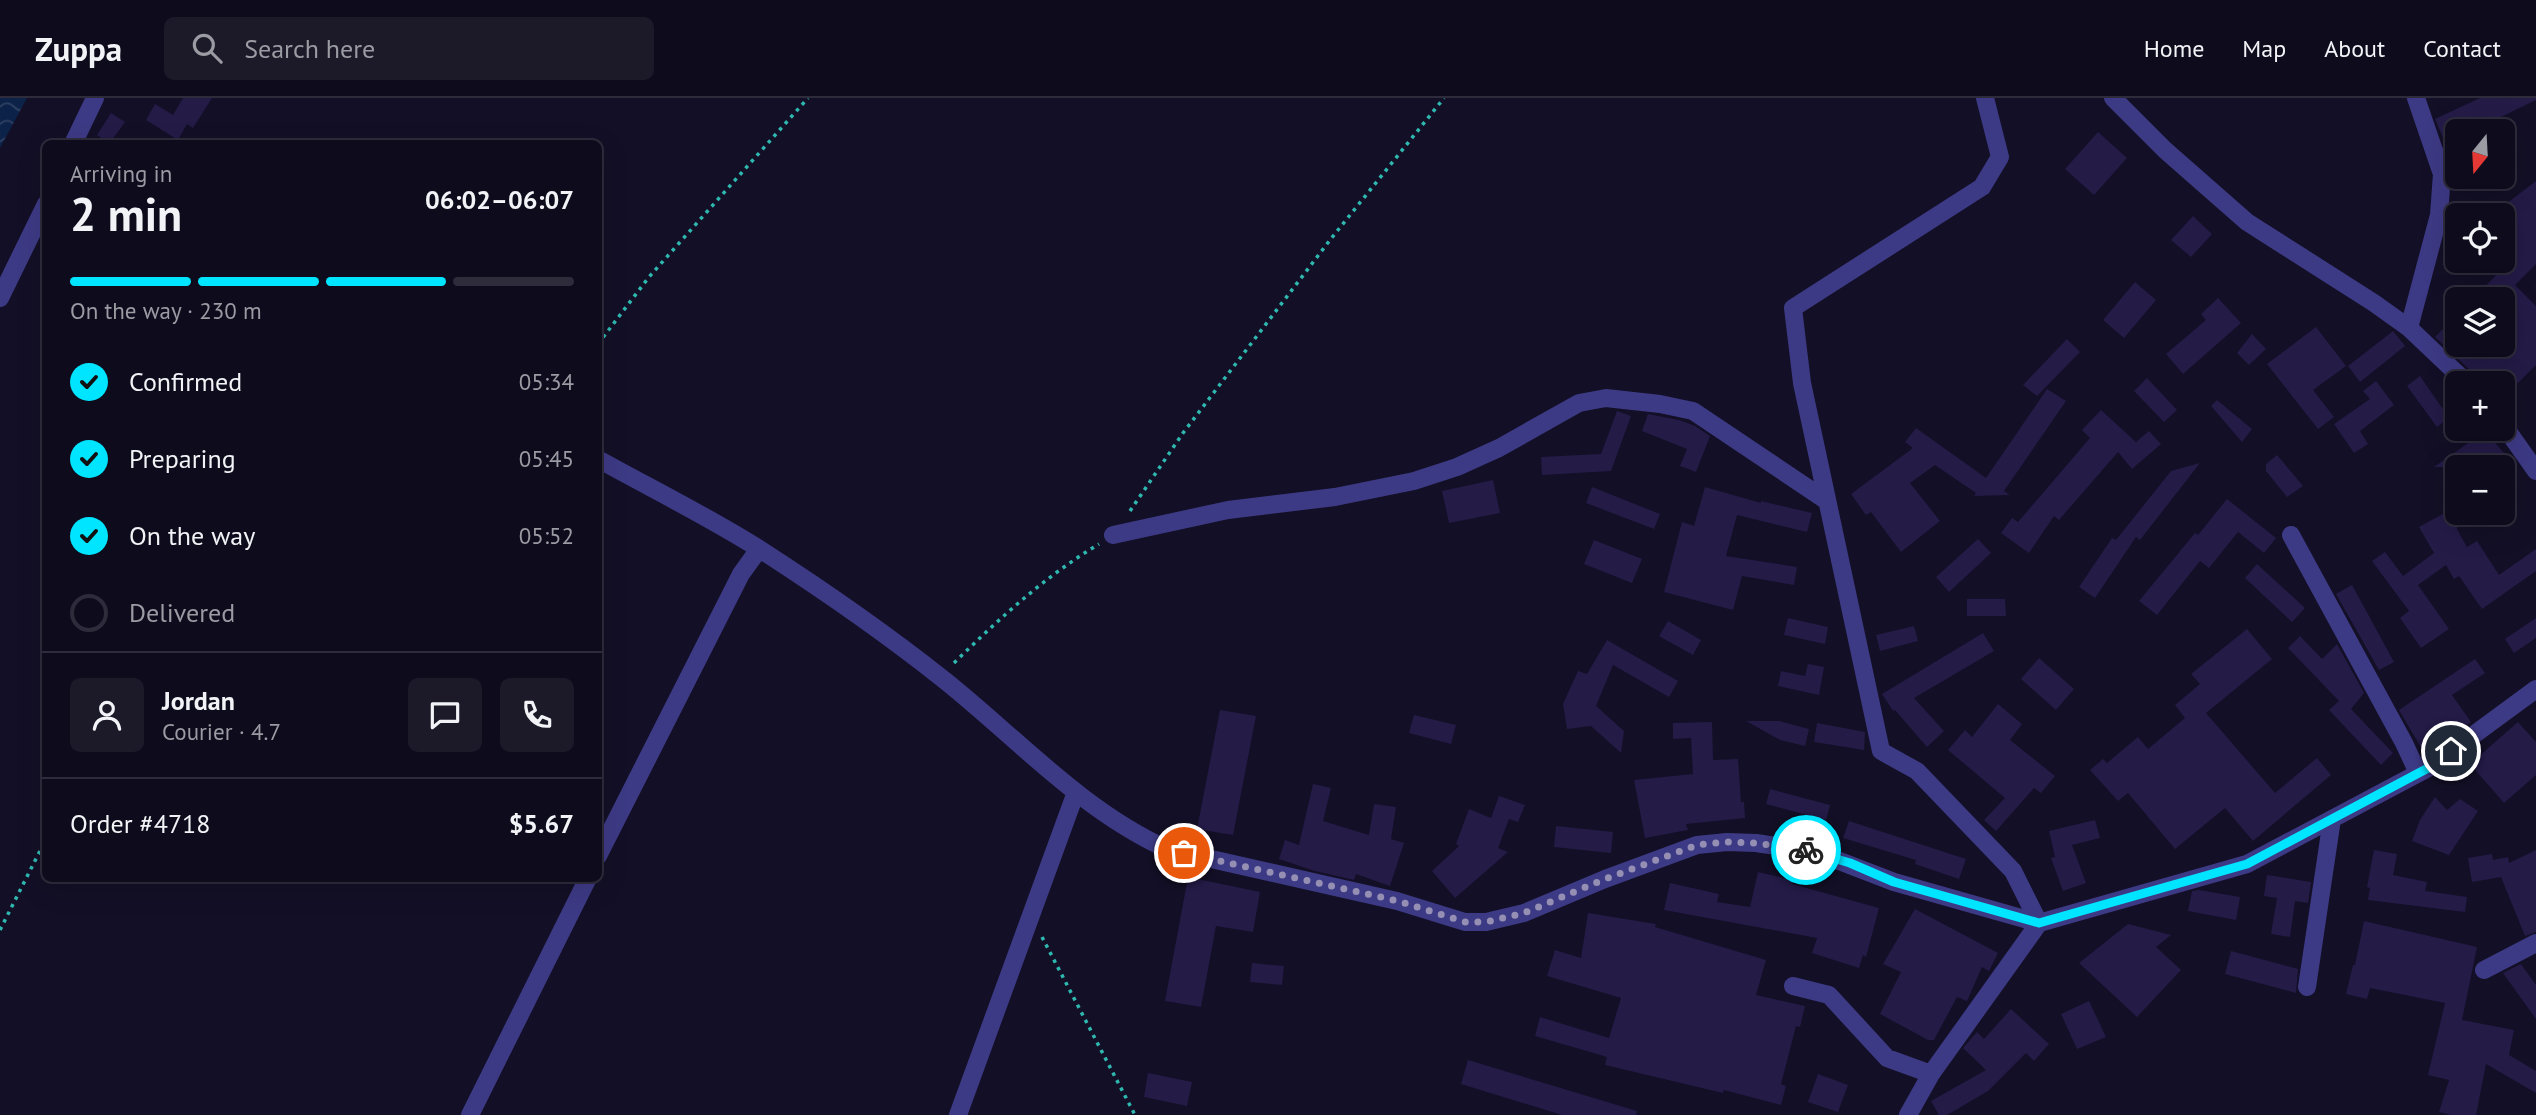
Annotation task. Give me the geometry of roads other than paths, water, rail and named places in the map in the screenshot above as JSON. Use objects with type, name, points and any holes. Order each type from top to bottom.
[{"type":"street","points":[[75,140],[95,98]]},
{"type":"street","points":[[1985,98],[2000,157],[1982,187],[1793,308],[1802,383],[1881,751],[1917,771],[2013,872],[2039,923]]},
{"type":"street","points":[[2113,98],[2165,150],[2247,222],[2409,328],[2454,371]]},
{"type":"street","points":[[2409,328],[2439,215],[2442,174],[2416,98]]},
{"type":"street","points":[[0,298],[42,212]]},
{"type":"street","points":[[1113,535],[1228,510],[1335,497],[1415,481],[1457,467],[1499,448],[1579,403],[1606,398],[1693,411],[1827,501]]},
{"type":"street","points":[[2515,441],[2536,471]]},
{"type":"street","points":[[602,461],[759,549],[855,613],[939,676],[1076,792],[1136,835],[1167,849],[1398,901],[1465,922],[1486,922],[1524,913],[1697,845],[1727,842],[1756,843],[1816,852],[1894,882],[2039,923],[2247,864],[2430,767],[2536,689]]},
{"type":"street","points":[[2291,535],[2418,773]]},
{"type":"street","points":[[602,848],[735,586],[759,549]]},
{"type":"street","points":[[958,1115],[1076,792]]},
{"type":"street","points":[[2306,988],[2332,819]]},
{"type":"street","points":[[470,1115],[586,882]]},
{"type":"street","points":[[1910,1114],[1931,1074],[2039,923]]},
{"type":"street","points":[[2484,970],[2536,943]]},
{"type":"street","points":[[1793,986],[1829,995],[1887,1058],[1931,1074]]},
{"type":"water","points":[[0,98],[27,98],[0,148]]}]
